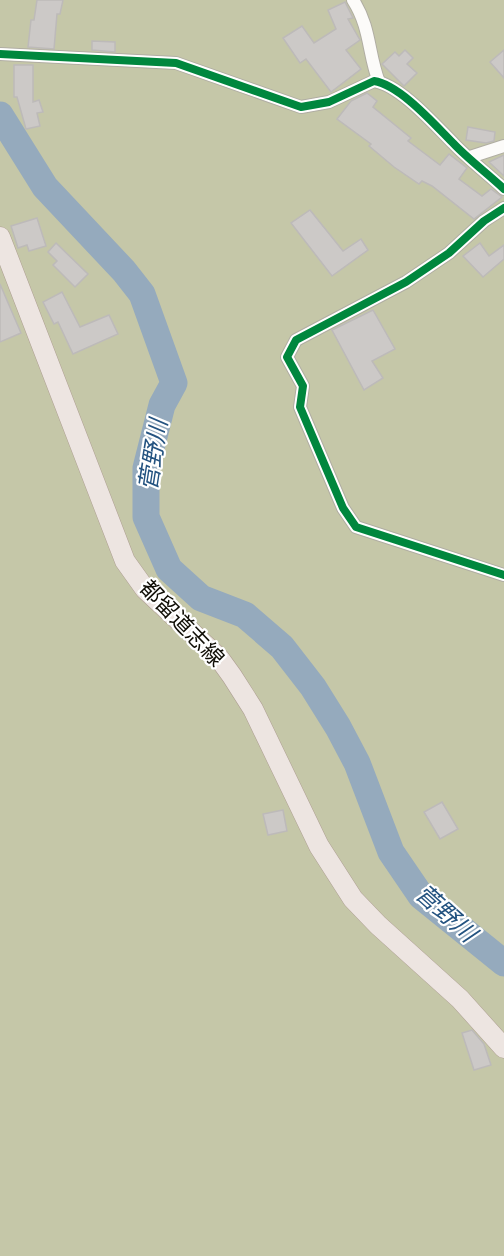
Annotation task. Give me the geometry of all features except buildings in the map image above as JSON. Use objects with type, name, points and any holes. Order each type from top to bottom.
[{"type":"main road","name":"都留道志線","points":[[0,237],[125,561],[145,589],[219,658],[232,676],[253,710],[333,872],[353,899],[378,925],[460,999],[504,1048]]},
{"type":"street","points":[[353,0],[364,22],[379,82]]},
{"type":"street","points":[[0,54],[176,63],[301,106],[329,102],[374,81],[379,82],[389,85],[504,189]]},
{"type":"street","points":[[470,157],[504,146]]},
{"type":"street","points":[[504,208],[484,222],[449,253],[406,282],[296,340],[287,357],[303,386],[300,407],[343,508],[356,527],[504,575]]},
{"type":"green space","points":[[0,0],[504,0],[504,1256],[0,1256]]},
{"type":"waterway","name":"菅野川","points":[[0,115],[45,187],[124,271],[142,294],[174,383],[162,405],[146,468],[146,517],[169,569],[201,598],[245,615],[282,647],[313,687],[338,727],[357,763],[391,852],[421,896],[504,963]]},
{"type":"cycle path","points":[[0,54],[176,63],[301,107],[329,102],[374,81],[384,84],[405,97],[504,189]]},
{"type":"cycle path","points":[[504,208],[484,221],[449,253],[406,282],[296,340],[287,357],[303,386],[300,407],[343,508],[356,527],[504,575]]}]
